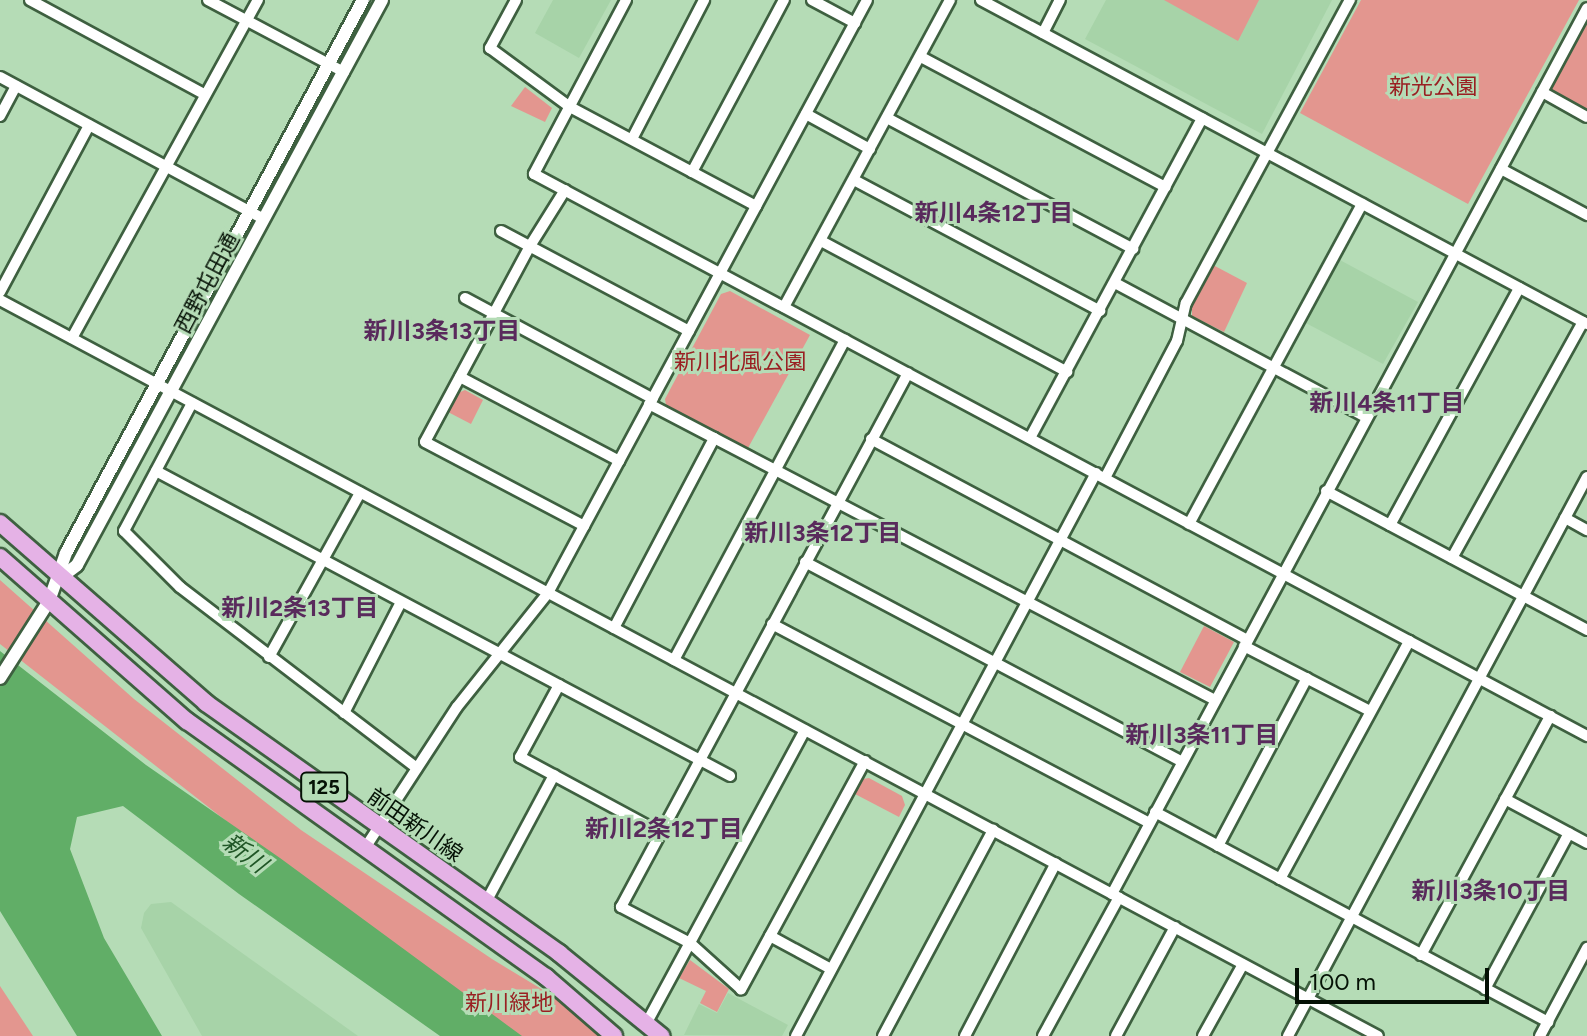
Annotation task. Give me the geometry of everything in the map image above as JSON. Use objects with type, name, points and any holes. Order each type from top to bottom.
[{"type":"main road","name":"前田新川線","points":[[0,523],[206,703],[559,953],[661,1036]]},
{"type":"main road","name":"125","points":[[0,557],[187,721],[567,993],[614,1036]]},
{"type":"street","points":[[30,0],[204,94]]},
{"type":"street","points":[[208,0],[344,72]]},
{"type":"street","points":[[72,338],[258,0]]},
{"type":"street","name":"西野屯田通","points":[[0,678],[49,601],[60,578],[66,553],[363,0]]},
{"type":"street","name":"西野屯田通","points":[[60,578],[77,565],[382,0]]},
{"type":"street","points":[[516,0],[490,48],[570,107],[756,206]]},
{"type":"street","points":[[626,0],[534,174],[1587,736]]},
{"type":"street","points":[[632,139],[704,0]]},
{"type":"street","points":[[692,172],[784,0]]},
{"type":"street","points":[[812,0],[855,23]]},
{"type":"street","points":[[365,848],[457,707],[548,593],[867,0]]},
{"type":"street","points":[[784,307],[950,0]]},
{"type":"street","points":[[981,0],[1585,323],[1452,558]]},
{"type":"street","points":[[1043,33],[1060,0]]},
{"type":"street","points":[[796,1036],[1060,540],[1177,341],[1186,303],[1350,0]]},
{"type":"street","points":[[1043,1036],[1149,823],[1587,8]]},
{"type":"street","points":[[921,57],[1166,187]]},
{"type":"street","points":[[0,77],[264,219]]},
{"type":"street","points":[[0,116],[16,86]]},
{"type":"street","points":[[1542,92],[1587,117]]},
{"type":"street","points":[[806,114],[870,149]]},
{"type":"street","points":[[887,118],[1133,249]]},
{"type":"street","points":[[1030,438],[1202,118]]},
{"type":"street","points":[[0,292],[89,125]]},
{"type":"street","points":[[1501,169],[1587,215]]},
{"type":"street","points":[[854,180],[1100,311]]},
{"type":"street","points":[[565,190],[530,246],[425,442],[584,526]]},
{"type":"street","points":[[1189,524],[1362,204]]},
{"type":"street","points":[[501,231],[689,331]]},
{"type":"street","points":[[821,241],[1067,372]]},
{"type":"street","points":[[1115,283],[1366,417]]},
{"type":"street","points":[[1390,525],[1519,288]]},
{"type":"street","points":[[465,298],[714,438],[1215,700]]},
{"type":"street","points":[[0,300],[1378,1036]]},
{"type":"street","points":[[674,660],[845,340]]},
{"type":"street","points":[[865,761],[741,989],[690,943],[621,907],[908,373]]},
{"type":"street","points":[[460,377],[619,461]]},
{"type":"street","points":[[192,403],[124,531],[180,587],[417,768]]},
{"type":"street","points":[[614,628],[714,438]]},
{"type":"street","points":[[871,439],[1370,711]]},
{"type":"street","points":[[156,471],[730,776]]},
{"type":"street","points":[[1288,1036],[1587,477]]},
{"type":"street","points":[[1326,491],[1587,630]]},
{"type":"street","points":[[269,657],[360,493]]},
{"type":"street","points":[[1565,518],[1587,530]]},
{"type":"street","points":[[805,562],[1182,762]]},
{"type":"street","points":[[344,713],[401,602]]},
{"type":"street","points":[[772,624],[1149,823]]},
{"type":"street","points":[[1280,879],[1409,641]]},
{"type":"street","points":[[1218,846],[1307,678]]},
{"type":"street","points":[[559,685],[520,757],[661,833]]},
{"type":"street","points":[[1421,955],[1550,716]]},
{"type":"street","points":[[646,1024],[805,730]]},
{"type":"street","points":[[486,902],[554,775]]},
{"type":"street","points":[[1505,799],[1587,843]]},
{"type":"street","points":[[1155,812],[1548,1022]]},
{"type":"street","points":[[883,1036],[993,830]]},
{"type":"street","points":[[1485,989],[1569,833]]},
{"type":"street","points":[[965,1036],[1056,863]]},
{"type":"street","points":[[1116,1036],[1175,927]]},
{"type":"street","points":[[770,936],[831,969]]},
{"type":"street","points":[[1540,1036],[1587,948]]},
{"type":"street","points":[[1203,1036],[1243,964]]},
{"type":"shaded area","points":[[553,0],[611,0],[579,58],[535,33]]},
{"type":"shaded area","points":[[1106,0],[1332,0],[1262,134],[1085,39]]},
{"type":"shaded area","points":[[1338,259],[1418,302],[1383,364],[1304,322]]},
{"type":"shaded area","points":[[171,902],[358,1036],[202,1036],[141,928],[144,913],[151,904]]},
{"type":"shaded area","points":[[728,993],[788,1025],[782,1036],[684,1035],[699,1004],[717,1013]]},
{"type":"green space","points":[[1164,0],[1259,0],[1238,41]]},
{"type":"green space","name":"新光公園","points":[[1361,0],[1579,0],[1468,204],[1300,113]]},
{"type":"green space","points":[[1587,21],[1587,109],[1550,89]]},
{"type":"green space","points":[[525,87],[552,108],[545,122],[511,106]]},
{"type":"green space","points":[[1213,265],[1247,283],[1224,332],[1192,316],[1192,303]]},
{"type":"green space","name":"新川北風公園","points":[[730,291],[810,335],[748,448],[666,405],[665,399],[721,294]]},
{"type":"green space","points":[[465,390],[483,400],[471,424],[448,412],[458,393]]},
{"type":"green space","name":"新川緑地","points":[[0,580],[134,699],[301,830],[492,959],[619,1036],[507,1036],[455,1000],[0,644]]},
{"type":"green space","points":[[1204,626],[1234,642],[1210,687],[1180,672]]},
{"type":"green space","points":[[869,778],[902,796],[905,805],[899,817],[855,794],[863,779]]},
{"type":"green space","points":[[690,960],[729,989],[717,1012],[700,1003],[706,991],[679,978]]},
{"type":"green space","points":[[0,986],[33,1036],[0,1036]]},
{"type":"water","name":"新川","points":[[0,651],[146,765],[280,858],[522,1036],[440,1036],[239,894],[123,806],[77,817],[70,849],[104,938],[162,1036],[77,1036],[0,911]]},
{"type":"district","name":"新川4条12丁目","points":[[994,213]]},
{"type":"district","name":"新川3条13丁目","points":[[442,331]]},
{"type":"district","name":"新川4条11丁目","points":[[1387,403]]},
{"type":"district","name":"新川3条12丁目","points":[[823,533]]},
{"type":"district","name":"新川2条13丁目","points":[[300,608]]},
{"type":"district","name":"新川3条11丁目","points":[[1202,735]]},
{"type":"district","name":"新川2条12丁目","points":[[664,829]]},
{"type":"district","name":"新川3条10丁目","points":[[1491,891]]}]
